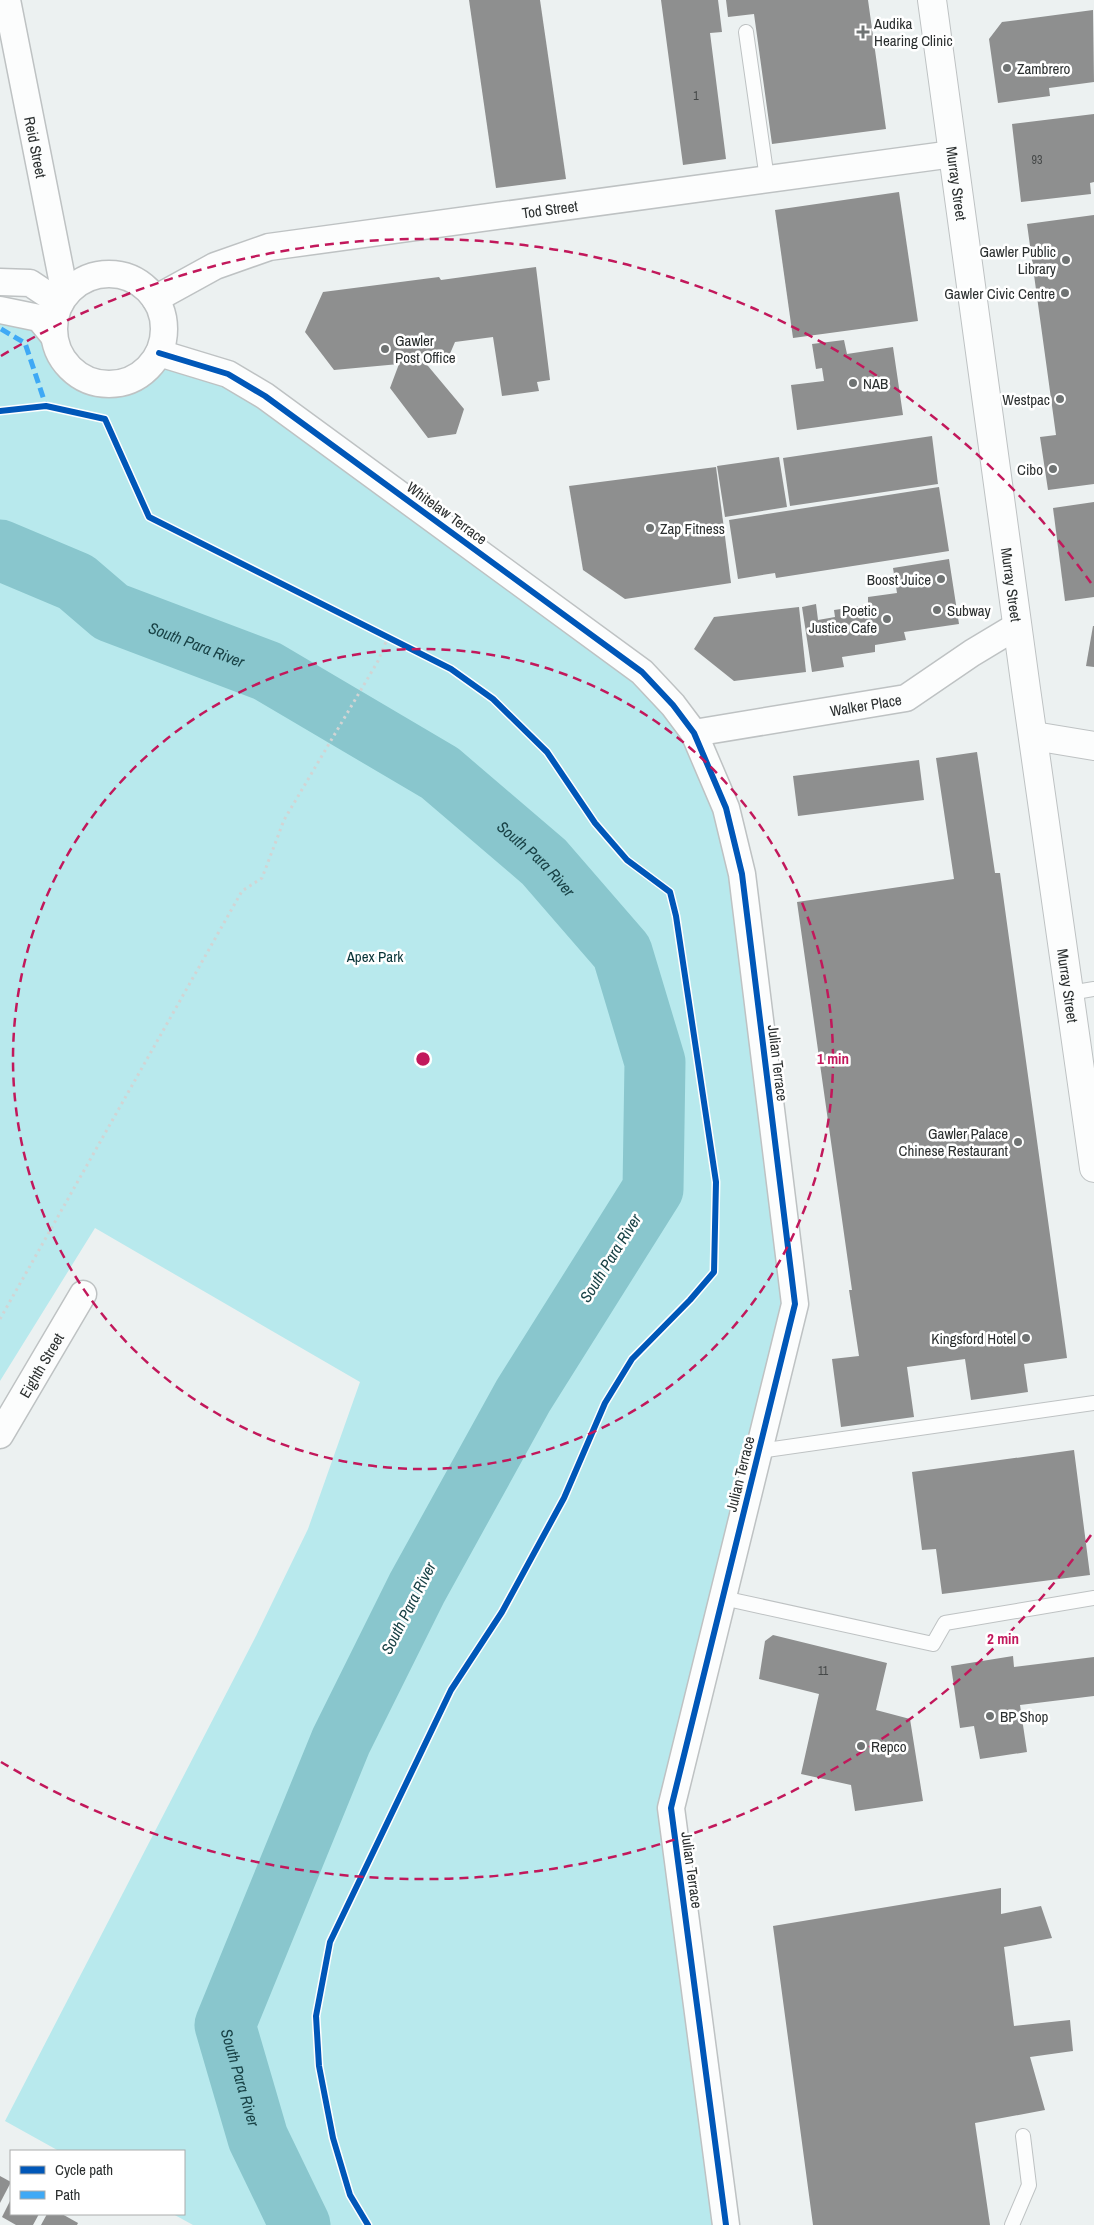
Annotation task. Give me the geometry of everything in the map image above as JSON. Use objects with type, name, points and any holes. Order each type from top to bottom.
[{"type":"main road","name":"Murray Street","points":[[932,0],[1017,626],[1034,736],[1082,991],[1094,1168]]},
{"type":"main road","points":[[1034,736],[1094,746]]},
{"type":"street","name":"Reid Street","points":[[7,0],[62,299]]},
{"type":"street","name":"Tod Street","points":[[156,299],[215,266],[269,247],[953,154]]},
{"type":"street","points":[[0,310],[39,318],[53,335],[65,364],[73,373],[93,382],[114,384],[136,376],[152,364],[159,353],[163,339],[164,324],[156,299],[144,286],[124,277],[103,274],[80,281],[62,299],[54,318],[53,335]]},
{"type":"street","points":[[0,282],[30,284],[62,299]]},
{"type":"street","name":"Whitelaw Terrace","points":[[159,353],[228,374],[265,396],[642,672],[673,705],[694,733]]},
{"type":"street","name":"Walker Place","points":[[694,733],[906,698],[1017,626]]},
{"type":"street","name":"Julian Terrace","points":[[694,733],[726,808],[742,874],[795,1304],[671,1808],[726,2225]]},
{"type":"street","name":"Eighth Street","points":[[0,1435],[83,1294]]},
{"type":"lane","points":[[746,32],[768,179]]},
{"type":"lane","points":[[759,1451],[1094,1403]]},
{"type":"lane","points":[[723,1598],[933,1644],[945,1623],[1094,1598]]},
{"type":"lane","points":[[1012,2225],[1029,2185],[1023,2136]]},
{"type":"path","points":[[379,633],[396,642]]},
{"type":"path","points":[[0,1319],[242,891],[262,878],[284,820],[378,662],[388,638]]},
{"type":"green space","name":"Apex Park","points":[[0,310],[53,335],[59,354],[65,364],[76,374],[88,381],[101,383],[128,379],[151,364],[159,353],[228,374],[642,672],[726,808],[795,1304],[671,1808],[726,2225],[193,2225],[175,2215],[185,2215],[185,2150],[57,2150],[5,2121],[256,1636],[308,1529],[360,1382],[95,1228],[0,1381]]},
{"type":"building","points":[[469,0],[540,0],[566,179],[496,188]]},
{"type":"building","points":[[661,0],[718,0],[722,32],[710,33],[726,159],[683,165]]},
{"type":"building","points":[[726,0],[868,0],[886,129],[772,144],[754,14],[728,17]]},
{"type":"building","points":[[1093,10],[1094,82],[1049,88],[1050,96],[998,103],[989,39],[1002,22]]},
{"type":"building","points":[[1094,114],[1094,182],[1090,183],[1091,194],[1021,202],[1012,124]]},
{"type":"building","points":[[899,192],[918,321],[793,338],[775,210]]},
{"type":"building","name":"Gawler Civic Centre","points":[[1094,215],[1094,484],[1048,490],[1040,437],[1056,435],[1027,224]]},
{"type":"building","name":"Gawler Post Office","points":[[536,267],[550,380],[537,382],[539,391],[502,396],[493,337],[455,342],[449,356],[423,360],[464,409],[456,434],[428,438],[390,388],[399,364],[334,370],[305,332],[323,292],[439,277],[441,280]]},
{"type":"building","name":"NAB","points":[[844,340],[847,354],[893,347],[903,415],[797,430],[791,385],[824,381],[822,368],[816,369],[812,344]]},
{"type":"building","points":[[932,436],[938,484],[790,506],[783,458]]},
{"type":"building","points":[[779,457],[787,507],[725,517],[717,466]]},
{"type":"building","name":"Zap Fitness","points":[[716,467],[731,583],[625,599],[583,570],[569,486]]},
{"type":"building","points":[[939,487],[949,551],[776,578],[775,573],[738,579],[729,520]]},
{"type":"building","points":[[1094,502],[1094,597],[1065,601],[1053,508]]},
{"type":"building","points":[[949,559],[959,624],[904,632],[906,640],[875,645],[875,652],[842,657],[844,667],[812,672],[802,607],[816,604],[818,620],[835,617],[834,610],[868,605],[868,597],[897,593],[893,568]]},
{"type":"building","points":[[799,607],[806,672],[734,681],[694,649],[714,617]]},
{"type":"building","points":[[1094,626],[1094,667],[1086,666]]},
{"type":"building","points":[[977,752],[995,873],[1000,873],[1067,1358],[1024,1364],[1028,1392],[971,1400],[965,1359],[907,1367],[914,1417],[841,1427],[832,1359],[859,1356],[849,1290],[852,1290],[797,902],[954,879],[936,758]]},
{"type":"building","points":[[919,760],[924,800],[798,816],[793,776]]},
{"type":"building","points":[[1074,1450],[1090,1575],[942,1594],[936,1549],[922,1550],[912,1472]]},
{"type":"building","name":"Repco","points":[[773,1635],[887,1663],[876,1710],[910,1719],[923,1801],[855,1811],[851,1785],[801,1774],[819,1694],[759,1679],[765,1641]]},
{"type":"building","name":"BP Shop","points":[[1013,1656],[1014,1667],[1094,1657],[1094,1696],[1020,1705],[1027,1752],[980,1759],[974,1726],[960,1728],[951,1666]]},
{"type":"building","points":[[1001,1888],[1001,1914],[1041,1906],[1052,1938],[1004,1947],[1014,2026],[1070,2020],[1073,2051],[1030,2057],[1045,2110],[975,2123],[990,2225],[813,2225],[773,1926]]},
{"type":"building","points":[[0,2176],[10,2181],[10,2184],[0,2203]]},
{"type":"building","points":[[10,2201],[10,2215],[38,2215],[33,2225],[16,2225],[2,2217]]},
{"type":"building","points":[[46,2215],[64,2215],[78,2223],[77,2225],[41,2225]]},
{"type":"waterway","name":"South Para River","points":[[0,550],[76,582],[111,612],[267,671],[440,773],[544,862],[622,952],[655,1062],[653,1189],[523,1396],[417,1588],[341,1741],[225,2025],[258,2138],[300,2225]]},
{"type":"marked path","points":[[1,329],[25,343],[46,406]]},
{"type":"cycle path","points":[[159,353],[228,374],[265,396],[642,672],[673,705],[694,733],[726,808],[742,874],[795,1304],[671,1808],[726,2225]]},
{"type":"cycle path","points":[[0,411],[46,406],[105,419],[149,517],[451,669],[493,699],[547,752],[595,823],[627,860],[670,892],[676,916],[716,1182],[714,1272],[690,1300],[632,1359],[605,1403],[564,1498],[502,1612],[451,1690],[330,1942],[316,2016],[319,2066],[333,2138],[350,2195],[368,2225]]},
{"type":"place","name":"Audika Hearing Clinic","points":[[863,32]]},
{"type":"place","name":"Zambrero","points":[[1007,68]]},
{"type":"place","name":"Gawler Public Library","points":[[1066,260]]},
{"type":"place","name":"Gawler Civic Centre","points":[[1065,293]]},
{"type":"place","name":"Gawler Post Office","points":[[385,349]]},
{"type":"place","name":"NAB","points":[[853,383]]},
{"type":"place","name":"Westpac","points":[[1060,399]]},
{"type":"place","name":"Cibo","points":[[1053,469]]},
{"type":"place","name":"Zap Fitness","points":[[650,528]]},
{"type":"place","name":"Boost Juice","points":[[941,579]]},
{"type":"place","name":"Subway","points":[[937,610]]},
{"type":"place","name":"Poetic Justice Cafe","points":[[887,619]]},
{"type":"place","name":"Gawler Palace Chinese Restaurant","points":[[1018,1142]]},
{"type":"place","name":"Kingsford Hotel","points":[[1026,1338]]},
{"type":"place","name":"BP Shop","points":[[990,1716]]},
{"type":"place","name":"Repco","points":[[861,1746]]}]
